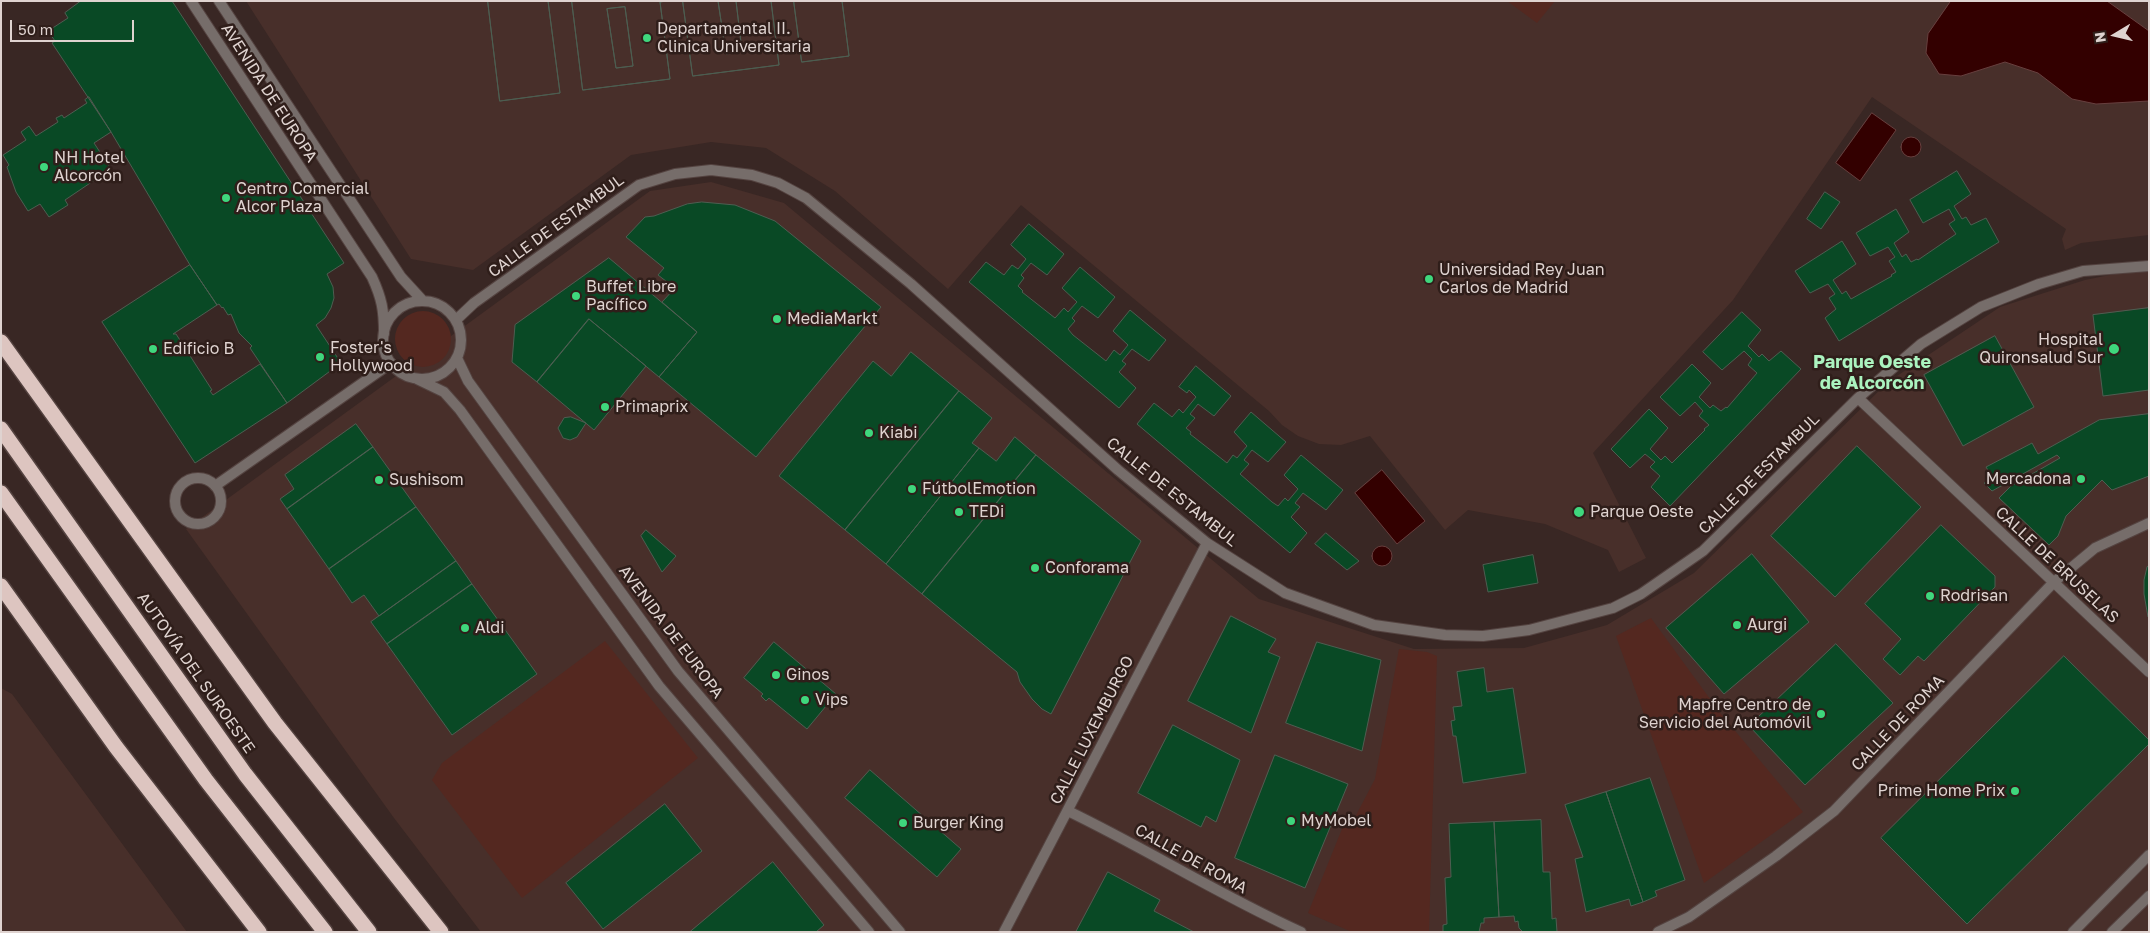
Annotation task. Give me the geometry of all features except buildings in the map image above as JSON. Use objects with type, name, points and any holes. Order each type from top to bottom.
[{"type":"highway","points":[[4,344],[276,723],[441,932]]},
{"type":"highway","name":"AUTOVÍA DEL SUROESTE","points":[[1,429],[245,774],[369,932]]},
{"type":"highway","points":[[1,493],[206,780],[325,932]]},
{"type":"highway","points":[[1,586],[116,747],[259,932]]},
{"type":"street","name":"AVENIDA DE EUROPA","points":[[191,1],[372,277],[382,299],[384,334]]},
{"type":"street","name":"AVENIDA DE EUROPA","points":[[219,1],[401,277],[423,301]]},
{"type":"street","name":"CALLE DE ESTAMBUL","points":[[456,320],[474,303],[639,185],[675,174],[711,170],[752,175],[778,183],[806,198],[911,284],[1116,469],[1207,542],[1285,593],[1374,625],[1446,635],[1483,636],[1528,630],[1613,608],[1640,594],[1703,551],[1858,398],[1921,344],[1981,307],[2038,284],[2083,271],[2149,266]]},
{"type":"street","points":[[417,379],[429,379],[440,375],[450,368],[457,358],[461,346],[460,332],[456,320],[447,310],[436,304],[423,301],[412,302],[402,307],[388,323],[384,334],[385,349],[391,363],[398,371],[444,392],[460,410],[660,686],[870,932]]},
{"type":"street","name":"AVENIDA DE EUROPA","points":[[457,358],[472,387],[678,671],[900,932]]},
{"type":"street","points":[[215,486],[391,363]]},
{"type":"street","name":"CALLE DE BRUSELAS","points":[[1858,398],[2149,672]]},
{"type":"street","points":[[196,478],[208,480],[215,486],[219,492],[221,505],[213,519],[198,524],[184,519],[179,514],[175,499],[182,485],[196,478]]},
{"type":"street","name":"CALLE DE ROMA","points":[[1658,932],[1689,917],[1776,856],[1834,811],[2054,582],[2095,548],[2149,523]]},
{"type":"street","name":"CALLE LUXEMBURGO","points":[[1004,932],[1207,542]]},
{"type":"street","name":"CALLE DE ROMA","points":[[1068,810],[1249,908],[1302,932]]},
{"type":"street","points":[[2073,932],[2149,855]]},
{"type":"street","points":[[2112,932],[2149,896]]},
{"type":"shaded area","name":"Universidad Rey Juan Carlos de Madrid","points":[[246,1],[2149,1],[2149,235],[2081,243],[2065,250],[2062,239],[2066,229],[1872,97],[1733,300],[1593,453],[1646,558],[1619,572],[1608,550],[1545,524],[1468,510],[1445,530],[1370,436],[1341,445],[1319,444],[1298,436],[1282,425],[1269,411],[1021,205],[948,289],[835,191],[766,148],[711,142],[631,155],[473,270],[411,259]]},
{"type":"shaded area","points":[[1507,1],[1555,1],[1537,23]]},
{"type":"shaded area","points":[[1951,1],[2107,1],[2149,31],[2149,101],[2096,104],[2072,99],[2038,73],[2005,62],[1961,76],[1939,74],[1926,53],[1928,34]]},
{"type":"shaded area","points":[[1872,113],[1896,130],[1860,181],[1836,163]]},
{"type":"shaded area","points":[[1911,137],[1918,140],[1921,147],[1918,154],[1911,157],[1904,154],[1901,147],[1904,140]]},
{"type":"shaded area","name":"Parque Oeste","points":[[711,182],[784,203],[1259,599],[1414,649],[1524,648],[1607,625],[1694,573],[1888,382],[2000,307],[2085,280],[2149,267],[2149,932],[481,932],[394,818],[186,529],[650,191]]},
{"type":"shaded area","points":[[417,311],[429,311],[439,315],[447,323],[451,339],[447,355],[439,363],[429,367],[417,367],[407,363],[399,355],[395,345],[395,333],[399,323],[407,315]]},
{"type":"shaded area","points":[[1382,470],[1425,521],[1397,544],[1355,493]]},
{"type":"shaded area","points":[[1382,546],[1389,549],[1392,556],[1389,563],[1382,566],[1375,563],[1372,556],[1375,549]]},
{"type":"shaded area","points":[[1651,618],[1721,714],[1803,812],[1704,883],[1616,636]]},
{"type":"shaded area","points":[[605,641],[698,758],[522,898],[432,780],[442,763]]},
{"type":"shaded area","points":[[1399,649],[1427,652],[1437,656],[1429,932],[1352,932],[1308,913],[1344,824],[1351,825],[1375,779]]},
{"type":"shaded area","points":[[1,688],[12,694],[187,932],[1,932]]},
{"type":"place","name":"Departamental II. Clinica Universitaria","points":[[647,38]]},
{"type":"place","name":"NH Hotel Alcorcón","points":[[44,167]]},
{"type":"place","name":"Centro Comercial Alcor Plaza","points":[[226,198]]},
{"type":"place","name":"Universidad Rey Juan Carlos de Madrid","points":[[1429,279]]},
{"type":"place","name":"Buffet Libre Pacífico","points":[[576,296]]},
{"type":"place","name":"MediaMarkt","points":[[777,319]]},
{"type":"place","name":"Edificio B","points":[[153,349]]},
{"type":"place","name":"Hospital Quironsalud Sur","points":[[2114,349]]},
{"type":"place","name":"Foster's Hollywood","points":[[320,357]]},
{"type":"place","name":"Primaprix","points":[[605,407]]},
{"type":"place","name":"Kiabi","points":[[869,433]]},
{"type":"place","name":"Mercadona","points":[[2081,479]]},
{"type":"place","name":"Sushisom","points":[[379,480]]},
{"type":"place","name":"FútbolEmotion","points":[[912,489]]},
{"type":"place","name":"TEDi","points":[[959,512]]},
{"type":"place","name":"Parque Oeste","points":[[1579,512]]},
{"type":"place","name":"Conforama","points":[[1035,568]]},
{"type":"place","name":"Rodrisan","points":[[1930,596]]},
{"type":"place","name":"Aurgi","points":[[1737,625]]},
{"type":"place","name":"Aldi","points":[[465,628]]},
{"type":"place","name":"Ginos","points":[[776,675]]},
{"type":"place","name":"Vips","points":[[805,700]]},
{"type":"place","name":"Mapfre Centro de Servicio del Automóvil","points":[[1821,714]]},
{"type":"place","name":"Prime Home Prix","points":[[2015,791]]},
{"type":"place","name":"MyMobel","points":[[1291,821]]},
{"type":"place","name":"Burger King","points":[[903,823]]},
{"type":"district","name":"Parque Oeste de Alcorcón","points":[[1872,372]]}]
